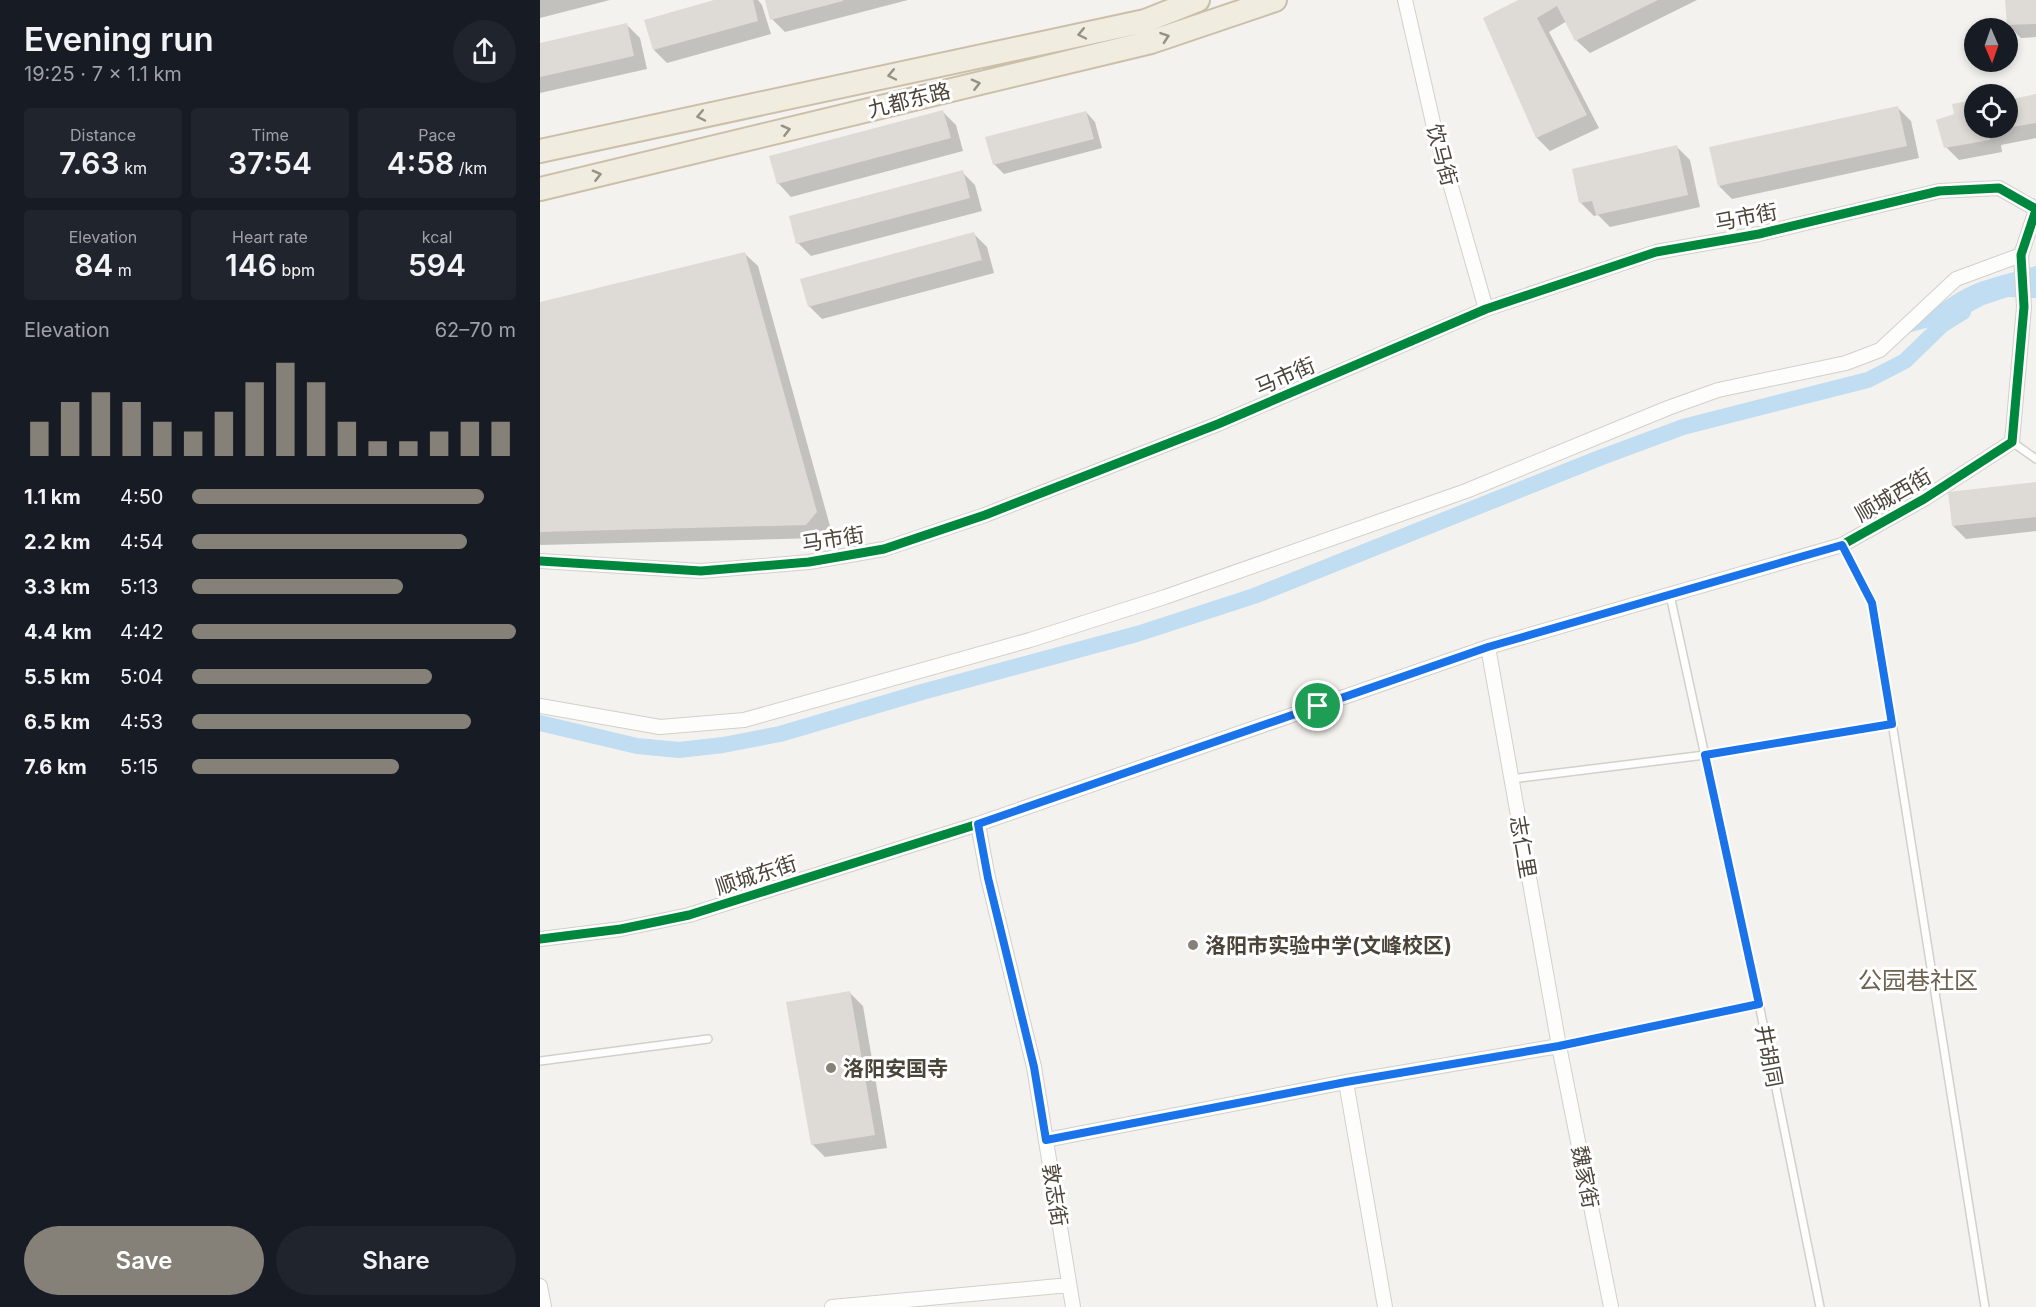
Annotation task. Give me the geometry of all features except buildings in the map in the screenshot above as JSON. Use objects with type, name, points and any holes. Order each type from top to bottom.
[{"type":"highway","name":"九都东路","points":[[540,151],[1145,21],[1198,0]]},
{"type":"highway","name":"九都东路","points":[[540,189],[1150,42],[1275,0]]},
{"type":"street","name":"饮马街","points":[[1405,0],[1434,127],[1486,309]]},
{"type":"street","name":"马市街","points":[[540,561],[700,571],[809,562],[884,549],[985,515],[1218,424],[1486,309],[1656,252],[1759,234],[1939,191],[1999,188],[2036,210]]},
{"type":"street","points":[[2012,442],[2024,308],[2021,255],[2036,210]]},
{"type":"street","points":[[540,706],[660,727],[744,720],[1030,640],[1165,597],[1466,491],[1668,408],[1718,390],[1854,360],[1880,350],[1956,279],[2021,255]]},
{"type":"street","name":"顺城西街","points":[[978,824],[1488,647],[1842,545],[1924,499],[2012,442]]},
{"type":"street","name":"志仁里","points":[[1488,647],[1559,1046]]},
{"type":"street","name":"顺城东街","points":[[540,939],[621,928],[689,915],[978,824]]},
{"type":"street","name":"敦志街","points":[[978,824],[988,878],[1034,1067],[1073,1307]]},
{"type":"street","points":[[1046,1140],[1346,1082],[1559,1046]]},
{"type":"street","name":"魏家街","points":[[1559,1046],[1611,1307]]},
{"type":"street","points":[[1346,1082],[1385,1307]]},
{"type":"street","points":[[832,1307],[1069,1285]]},
{"type":"street","points":[[540,1286],[544,1307]]},
{"type":"lane","points":[[2012,442],[2036,459]]},
{"type":"lane","points":[[1842,545],[1872,603],[1985,1307]]},
{"type":"lane","name":"井胡同","points":[[1670,595],[1759,1004],[1820,1307]]},
{"type":"lane","points":[[1511,779],[1705,755],[1892,724]]},
{"type":"lane","points":[[1559,1046],[1759,1004]]},
{"type":"lane","points":[[540,1061],[708,1039]]},
{"type":"water","points":[[2036,266],[2036,298],[2008,297],[1984,305],[1956,320],[1904,334],[1956,293],[1972,285]]},
{"type":"waterway","points":[[540,723],[637,746],[679,750],[723,745],[780,734],[922,692],[1137,634],[1254,596],[1683,427],[1868,380],[1905,361],[1942,325],[1963,312]]},
{"type":"cycle path","points":[[540,561],[701,571],[809,562],[884,549],[985,515],[1218,424],[1486,309],[1656,252],[1759,234],[1939,191],[1999,188],[2036,209]]},
{"type":"cycle path","points":[[540,939],[621,929],[689,915],[978,824],[1488,647],[1842,545],[1924,499],[2012,442],[2024,307],[2021,255],[2036,210]]},
{"type":"place","name":"洛阳市实验中学(文峰校区)","points":[[1193,945]]},
{"type":"place","name":"洛阳安国寺","points":[[831,1068]]},
{"type":"district","name":"公园巷社区","points":[[1918,980]]},
{"type":"route","points":[[1842,545],[1872,603],[1892,724],[1705,755],[1759,1004],[1559,1046],[1346,1082],[1046,1140],[1034,1067],[988,878],[978,824],[1318,706],[1488,647],[1842,545]]}]
